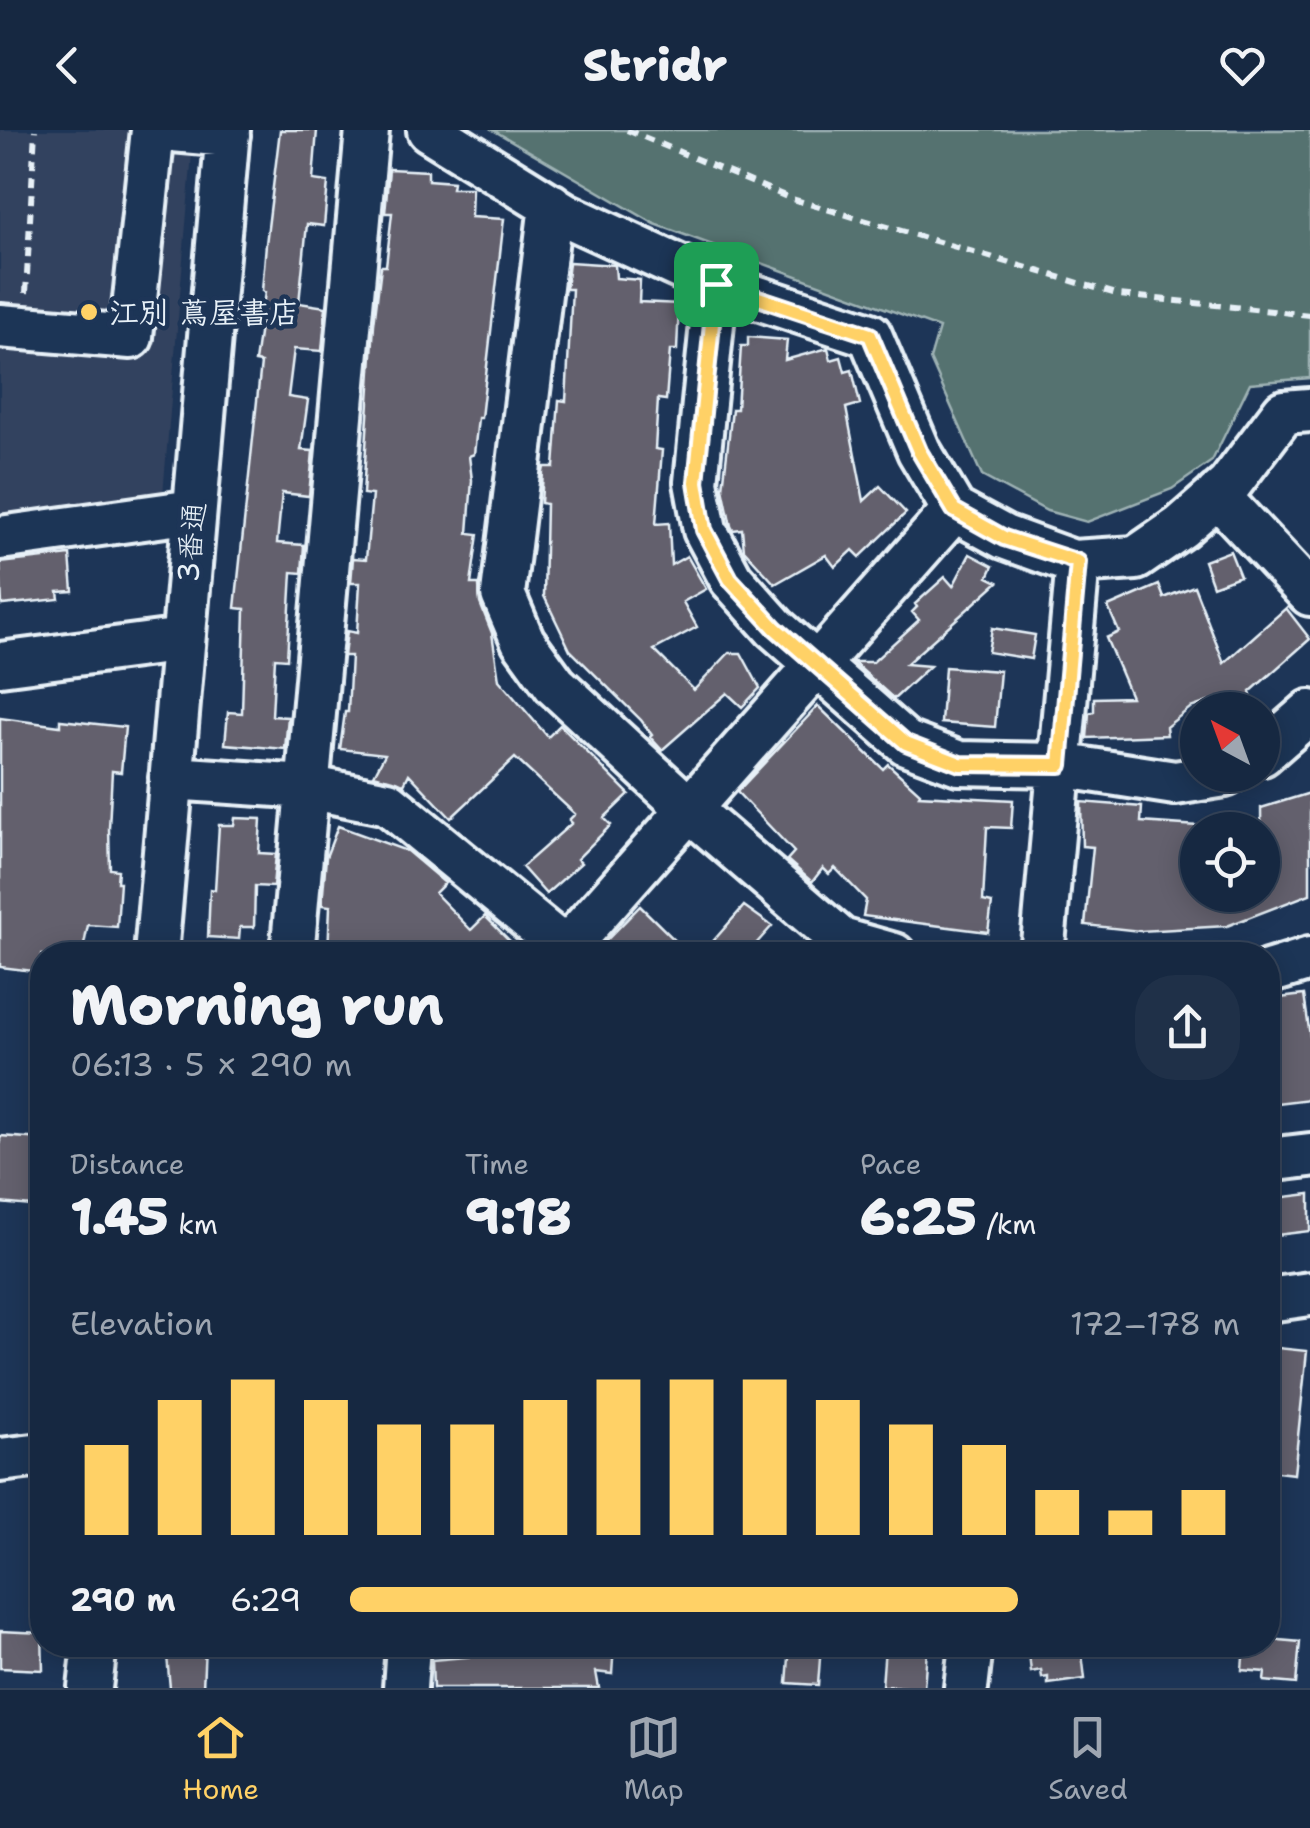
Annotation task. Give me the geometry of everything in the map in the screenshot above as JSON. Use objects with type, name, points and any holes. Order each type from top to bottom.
[{"type":"street","points":[[12,328],[131,337],[153,130]]},
{"type":"street","points":[[173,130],[228,132]]},
{"type":"street","points":[[293,942],[368,130]]},
{"type":"street","points":[[429,130],[550,205],[716,284],[870,335],[919,451],[954,510],[1004,538],[1078,562],[1136,558],[1181,527],[1228,486],[1284,412],[1310,410]]},
{"type":"street","name":"3番通","points":[[157,942],[228,132]]},
{"type":"street","points":[[550,205],[503,594],[524,641],[555,685],[689,809],[848,942]]},
{"type":"street","points":[[716,284],[696,482],[704,530],[730,579],[775,628],[906,743],[960,764],[1060,765],[1180,782]]},
{"type":"street","points":[[1218,495],[1310,594]]},
{"type":"street","points":[[575,942],[954,510]]},
{"type":"street","points":[[0,538],[194,511]]},
{"type":"street","points":[[1043,942],[1078,562]]},
{"type":"street","points":[[0,664],[183,640]]},
{"type":"street","points":[[1280,738],[1310,712]]},
{"type":"street","points":[[171,778],[308,788],[388,803],[553,942]]},
{"type":"street","points":[[1280,968],[1310,959]]},
{"type":"street","points":[[1280,1159],[1310,1155]]},
{"type":"street","points":[[1280,1298],[1310,1294]]},
{"type":"street","points":[[0,1460],[30,1456]]},
{"type":"street","points":[[90,1688],[93,1657]]},
{"type":"street","points":[[406,1688],[407,1657]]},
{"type":"street","points":[[966,1688],[970,1657]]},
{"type":"path","points":[[12,328],[35,130]]},
{"type":"path","points":[[627,130],[792,200],[1120,295],[1310,315]]},
{"type":"shaded area","name":"江別 蔦屋書店","points":[[0,130],[194,130],[163,494],[0,522]]},
{"type":"green space","points":[[493,130],[1310,130],[1310,378],[1250,383],[1212,461],[1172,489],[1087,522],[1047,511],[982,476],[930,359],[939,328],[655,224]]},
{"type":"building","points":[[280,130],[317,130],[313,180],[328,182],[324,226],[307,224],[299,303],[326,307],[322,351],[294,349],[288,397],[308,400],[301,450],[313,451],[309,496],[282,493],[277,543],[304,545],[302,573],[292,572],[287,659],[275,658],[272,716],[288,717],[285,749],[225,744],[228,712],[242,713],[245,609],[235,608],[261,363],[255,362],[265,292],[262,291],[266,244]]},
{"type":"building","points":[[389,169],[428,171],[428,180],[453,182],[452,188],[472,188],[471,217],[504,219],[481,418],[474,454],[469,456],[472,480],[468,533],[478,534],[471,584],[479,584],[499,680],[548,737],[560,725],[629,794],[604,818],[611,825],[577,859],[581,863],[546,894],[522,867],[572,823],[569,820],[575,814],[515,758],[451,818],[409,774],[404,784],[374,775],[385,754],[340,749],[348,712],[351,656],[344,656],[347,631],[357,633],[360,583],[351,583],[353,558],[366,559],[372,495],[363,494],[374,324],[392,213],[385,213]]},
{"type":"building","points":[[569,262],[615,265],[616,278],[640,280],[639,302],[679,304],[677,350],[670,350],[666,400],[658,399],[655,449],[662,450],[656,524],[669,523],[671,565],[687,556],[706,589],[683,602],[697,627],[654,650],[694,690],[729,653],[741,653],[760,688],[742,707],[727,693],[662,750],[641,720],[570,650],[544,596],[543,472],[544,467],[554,467],[559,400],[566,401],[572,289],[566,289]]},
{"type":"building","points":[[748,337],[787,340],[785,360],[828,348],[831,360],[841,357],[845,372],[852,370],[860,404],[846,408],[864,501],[880,486],[906,513],[860,557],[853,550],[835,567],[826,555],[775,584],[744,550],[742,529],[733,530],[723,488],[732,409],[737,409],[741,346],[748,346]]},
{"type":"building","points":[[1230,551],[1240,576],[1213,586],[1204,561]]},
{"type":"building","points":[[970,554],[993,566],[988,577],[998,582],[906,664],[930,666],[894,699],[853,662],[873,662],[919,620],[912,612],[915,604],[945,577],[953,586]]},
{"type":"building","points":[[70,555],[73,591],[58,592],[59,599],[2,605],[0,563]]},
{"type":"building","points":[[1159,585],[1164,598],[1194,586],[1224,663],[1286,608],[1310,639],[1250,692],[1180,692],[1180,716],[1166,727],[1167,735],[1087,738],[1094,698],[1131,697],[1106,638],[1119,632],[1108,607]]},
{"type":"building","points":[[992,628],[1035,635],[1031,659],[988,652]]},
{"type":"building","points":[[945,667],[1000,671],[995,727],[941,723]]},
{"type":"building","points":[[818,706],[883,769],[888,764],[919,795],[1013,800],[1011,828],[987,827],[983,901],[992,903],[988,932],[863,916],[866,900],[835,868],[829,874],[823,868],[812,882],[787,860],[794,852],[737,792]]},
{"type":"building","points":[[0,718],[60,726],[60,720],[125,727],[121,772],[112,771],[109,828],[110,869],[118,870],[120,882],[117,927],[88,925],[85,942],[30,942],[30,971],[0,967]]},
{"type":"building","points":[[1310,793],[1310,894],[1280,906],[1280,812],[1261,812],[1261,808]]},
{"type":"building","points":[[1081,802],[1142,807],[1141,822],[1180,825],[1180,912],[1263,912],[1227,926],[1140,931],[1085,925],[1093,847],[1082,846]]},
{"type":"building","points":[[235,818],[261,819],[259,853],[276,854],[273,887],[255,886],[254,927],[240,927],[239,939],[208,937],[219,825],[234,825]]},
{"type":"building","points":[[338,826],[407,851],[445,883],[435,893],[471,930],[485,916],[511,942],[328,942],[330,906],[322,905],[326,857]]},
{"type":"building","points":[[640,906],[677,942],[605,942]]},
{"type":"building","points":[[744,906],[772,926],[758,942],[712,942]]},
{"type":"building","points":[[1304,995],[1310,1036],[1310,1099],[1280,1103],[1280,998]]},
{"type":"building","points":[[0,1136],[30,1138],[30,1206],[0,1203]]},
{"type":"building","points":[[1310,1194],[1310,1231],[1280,1235],[1280,1198]]},
{"type":"building","points":[[1280,1348],[1307,1351],[1294,1474],[1280,1472]]},
{"type":"building","points":[[0,1631],[30,1632],[30,1657],[43,1657],[43,1670],[0,1668]]},
{"type":"building","points":[[1280,1640],[1300,1642],[1296,1684],[1264,1681],[1265,1672],[1242,1670],[1243,1657],[1280,1657]]},
{"type":"building","points":[[167,1657],[204,1657],[203,1688],[170,1688]]},
{"type":"building","points":[[613,1657],[612,1674],[596,1672],[599,1688],[433,1688],[432,1660]]},
{"type":"building","points":[[789,1657],[820,1657],[818,1685],[787,1683]]},
{"type":"building","points":[[884,1657],[926,1657],[924,1688],[882,1686]]},
{"type":"building","points":[[1029,1657],[1082,1657],[1085,1679],[1048,1684],[1048,1677],[1042,1678],[1041,1670],[1031,1672]]},
{"type":"place","name":"江別 蔦屋書店","points":[[89,312]]},
{"type":"route","points":[[716,284],[870,335],[919,451],[954,510],[1004,538],[1078,562],[1060,765],[960,764],[906,743],[775,628],[730,579],[704,530],[696,482],[716,284]]}]
